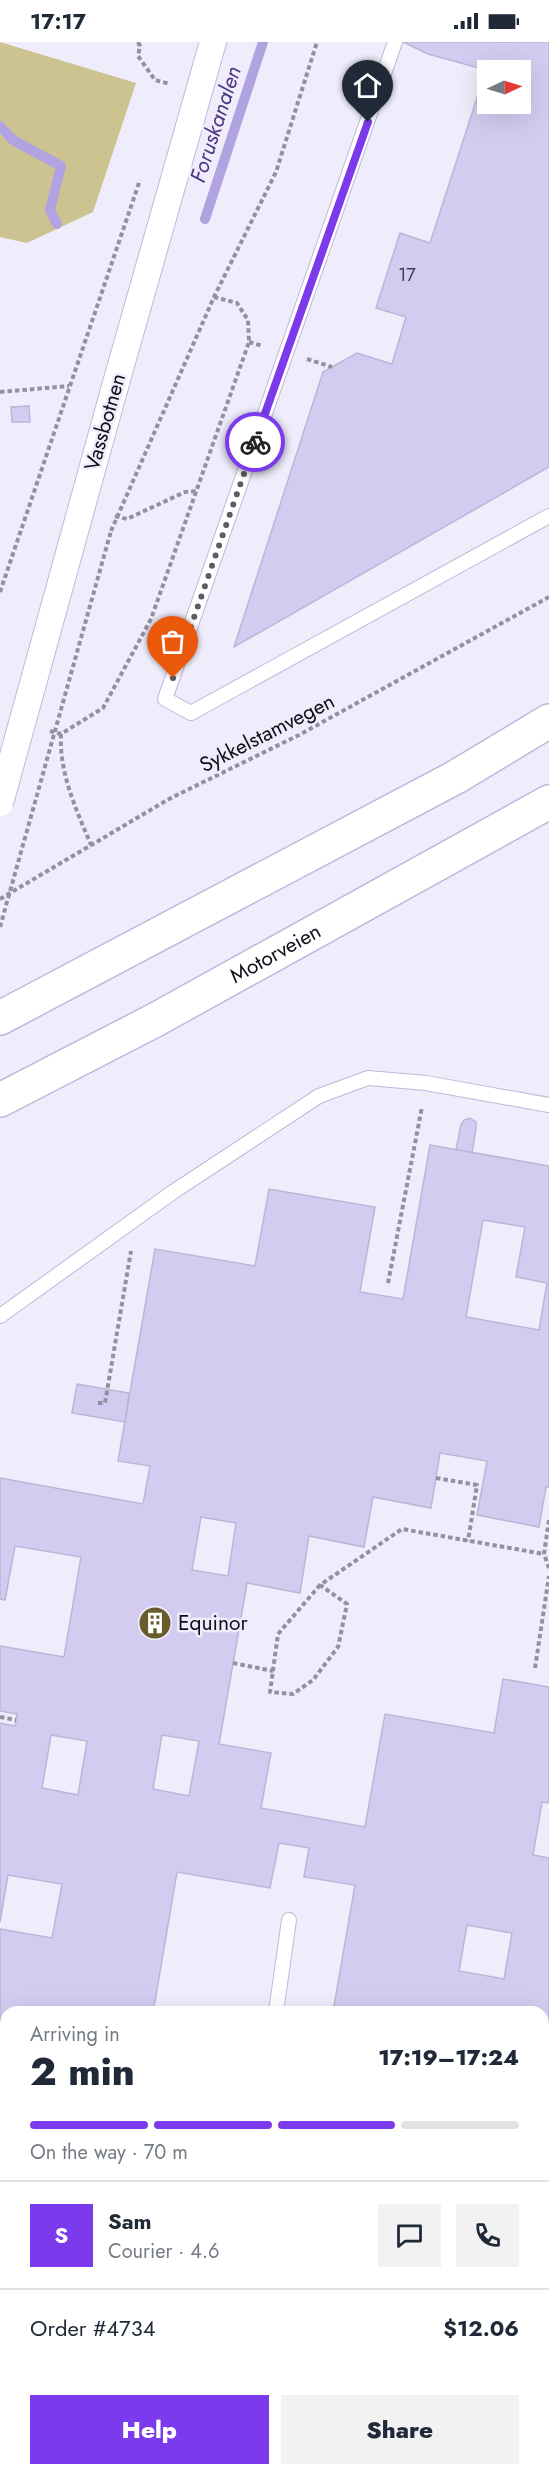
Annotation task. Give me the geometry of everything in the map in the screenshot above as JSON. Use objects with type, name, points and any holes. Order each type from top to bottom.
[{"type":"highway","points":[[0,1018],[456,777],[549,721]]},
{"type":"highway","name":"Motorveien","points":[[0,1100],[157,1019],[549,802]]},
{"type":"street","name":"Vassbotnen","points":[[0,803],[213,42]]},
{"type":"lane","points":[[395,42],[165,699],[191,713],[549,516]]},
{"type":"lane","points":[[0,1316],[137,1218],[319,1096],[368,1078],[426,1083],[549,1105]]},
{"type":"lane","points":[[277,2006],[289,1920]]},
{"type":"path","points":[[138,42],[140,46],[138,56],[155,80],[173,85]]},
{"type":"path","points":[[0,927],[115,516],[214,297],[276,172],[317,42]]},
{"type":"path","points":[[0,592],[141,177]]},
{"type":"path","points":[[40,728],[61,734],[103,708],[151,619],[249,342],[248,320],[237,303],[214,297]]},
{"type":"path","points":[[0,392],[69,386]]},
{"type":"path","points":[[115,516],[127,519],[185,492],[198,491]]},
{"type":"path","name":"Sykkelstamvegen","points":[[0,899],[169,799],[299,735],[549,597]]},
{"type":"path","points":[[61,734],[60,753],[66,779],[91,845]]},
{"type":"path","points":[[388,1283],[426,1083]]},
{"type":"path","points":[[98,1403],[105,1403],[137,1218]]},
{"type":"path","points":[[436,1478],[477,1485],[468,1541]]},
{"type":"path","points":[[549,1520],[544,1554],[549,1568]]},
{"type":"path","points":[[320,1585],[347,1604],[338,1647],[313,1680],[293,1695],[270,1692],[278,1634],[320,1585],[402,1529],[544,1554]]},
{"type":"path","points":[[535,1668],[549,1576]]},
{"type":"path","points":[[233,1663],[273,1671]]},
{"type":"path","points":[[0,1717],[16,1720]]},
{"type":"shaded area","points":[[0,42],[136,83],[93,212],[27,243],[0,237]]},
{"type":"building","points":[[403,42],[549,42],[549,467],[234,647],[323,372],[357,353],[392,364],[406,317],[376,308],[400,233],[430,243],[477,98],[477,114],[531,114],[531,60],[477,60],[477,68],[428,54]]},
{"type":"building","points":[[29,406],[30,422],[12,422],[11,407]]},
{"type":"building","points":[[470,1118],[476,1122],[472,1153],[456,1150],[461,1125],[464,1120]]},
{"type":"building","name":"Equinor","points":[[430,1145],[549,1166],[549,1487],[546,1487],[539,1527],[477,1515],[487,1461],[440,1453],[431,1508],[373,1497],[364,1547],[309,1536],[300,1593],[247,1583],[219,1744],[271,1753],[261,1808],[365,1827],[385,1714],[494,1733],[503,1679],[549,1687],[549,1803],[542,1802],[533,1855],[549,1858],[549,2006],[334,2006],[355,1885],[304,1877],[309,1848],[279,1843],[270,1888],[177,1872],[154,2006],[0,2006],[0,1929],[52,1938],[62,1884],[8,1875],[0,1922],[0,1723],[15,1726],[17,1714],[0,1711],[0,1646],[64,1657],[81,1557],[15,1546],[5,1600],[0,1599],[0,1478],[143,1504],[150,1466],[118,1461],[155,1249],[255,1266],[269,1189],[375,1207],[360,1292],[403,1299]],"holes":[[[483,1220],[525,1227],[516,1277],[547,1283],[539,1330],[466,1317]],[[201,1517],[236,1523],[228,1576],[192,1570]],[[51,1735],[87,1741],[78,1795],[42,1788]],[[162,1735],[199,1741],[189,1796],[153,1789]],[[467,1925],[512,1933],[504,1979],[459,1971]]]},
{"type":"building","points":[[77,1384],[129,1393],[125,1422],[72,1413]]},
{"type":"waterway","name":"Foruskanalen","points":[[205,219],[263,42]]},
{"type":"waterway","points":[[0,126],[13,140],[61,166],[50,210],[57,224]]},
{"type":"way so far","points":[[173,678],[255,442]]},
{"type":"place","name":"Equinor","points":[[155,1623]]},
{"type":"route","points":[[255,442],[368,122]]}]
